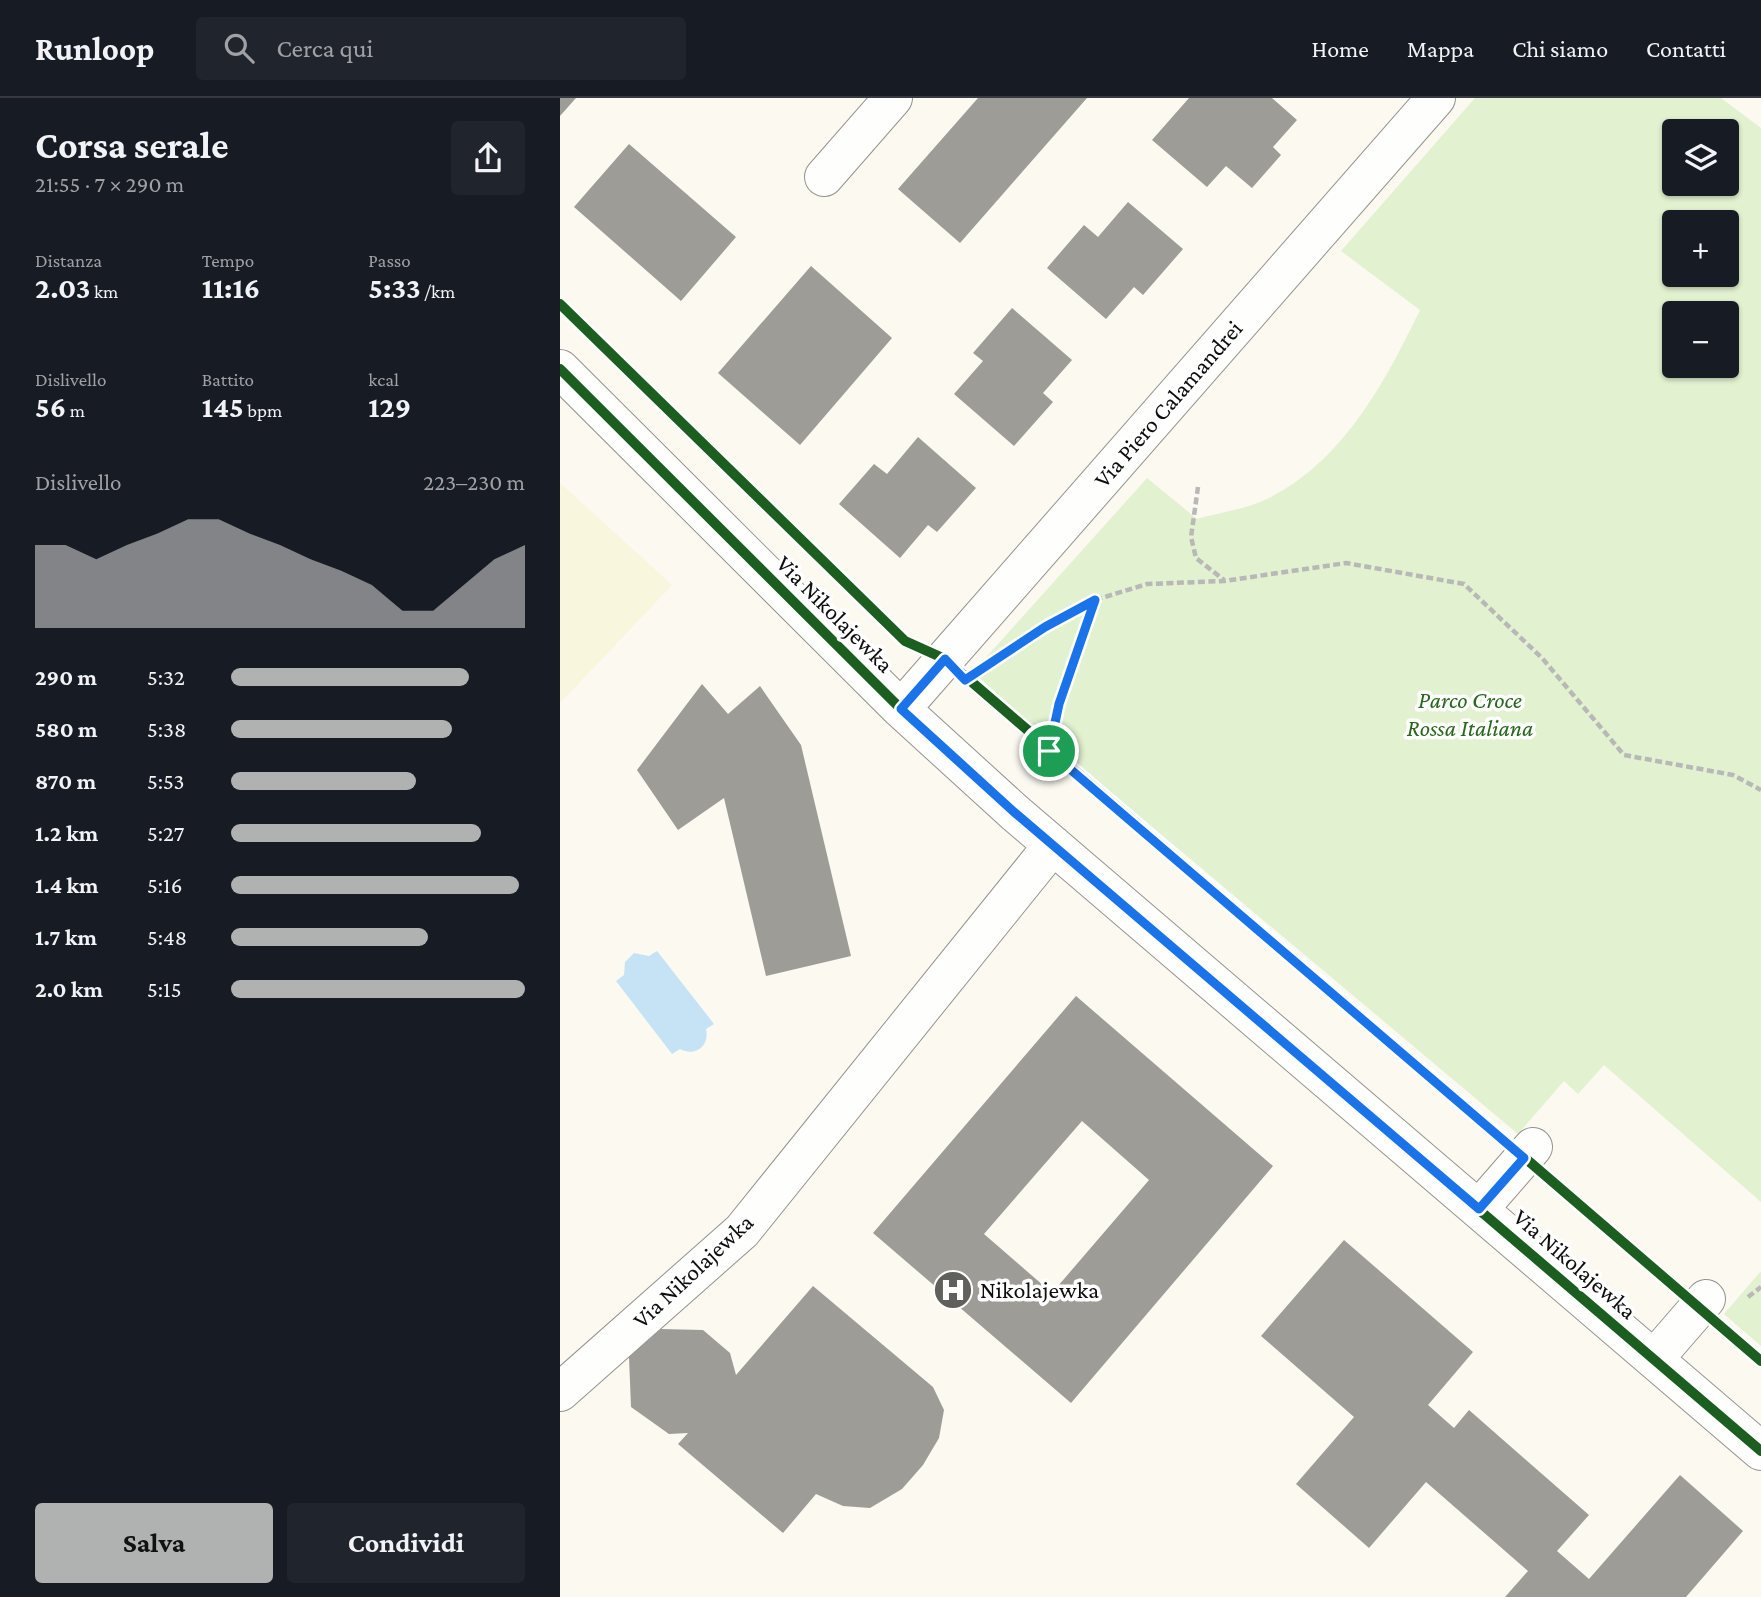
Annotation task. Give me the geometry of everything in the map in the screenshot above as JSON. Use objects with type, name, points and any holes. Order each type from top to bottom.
[{"type":"street","points":[[824,177],[893,98]]},
{"type":"street","name":"Via Piero Calamandrei","points":[[901,709],[1436,98]]},
{"type":"street","name":"Via Nikolajewka","points":[[560,369],[901,709],[1053,845],[1761,1451]]},
{"type":"street","name":"Via Nikolajewka","points":[[560,1392],[742,1231],[1053,845]]},
{"type":"street","points":[[1479,1209],[1533,1147]]},
{"type":"street","points":[[1654,1359],[1706,1299]]},
{"type":"path","points":[[1198,486],[1191,537],[1196,558],[1224,581]]},
{"type":"path","points":[[1011,650],[1095,600],[1147,584],[1224,581],[1346,562],[1464,584],[1542,658],[1623,755],[1733,775],[1761,790]]},
{"type":"path","points":[[1049,751],[1059,704],[1095,600]]},
{"type":"path","points":[[1039,742],[1060,760]]},
{"type":"shaded area","points":[[560,483],[672,585],[560,703]]},
{"type":"green space","name":"Parco Croce Rossa Italiana","points":[[1475,98],[1721,98],[1761,128],[1761,1202],[1604,1065],[1578,1094],[1564,1081],[1518,1134],[1050,741],[973,672],[1147,478],[1197,519],[1261,502],[1296,482],[1341,441],[1360,417],[1377,391],[1420,310],[1341,251]]},
{"type":"green space","points":[[1761,1271],[1761,1346],[1724,1314]]},
{"type":"water","points":[[657,951],[714,1024],[706,1029],[706,1040],[696,1051],[680,1049],[672,1054],[616,981],[624,975],[625,962],[634,953],[649,956]]},
{"type":"building","points":[[560,98],[576,98],[560,116]]},
{"type":"building","points":[[978,98],[1087,98],[960,243],[898,189]]},
{"type":"building","points":[[1189,98],[1272,98],[1297,120],[1273,147],[1281,155],[1252,188],[1226,166],[1207,187],[1152,140]]},
{"type":"building","points":[[629,144],[736,237],[681,301],[574,207]]},
{"type":"building","points":[[1128,202],[1183,249],[1143,295],[1134,287],[1106,319],[1047,268],[1084,225],[1098,237]]},
{"type":"building","points":[[811,266],[892,338],[800,445],[718,373]]},
{"type":"building","points":[[1012,308],[1072,360],[1043,393],[1053,402],[1014,446],[954,394],[983,361],[973,353]]},
{"type":"building","points":[[918,437],[976,488],[937,532],[928,525],[900,558],[839,504],[874,464],[887,474]]},
{"type":"building","points":[[702,684],[728,714],[760,686],[801,745],[851,956],[766,976],[724,798],[678,830],[637,770]]},
{"type":"building","points":[[1076,996],[1273,1166],[1071,1403],[873,1233]],"holes":[[[1082,1121],[1149,1180],[1052,1293],[984,1234]]]},
{"type":"building","points":[[1344,1240],[1473,1352],[1428,1405],[1454,1428],[1469,1410],[1589,1515],[1557,1551],[1589,1579],[1680,1475],[1743,1531],[1686,1597],[1505,1597],[1528,1571],[1426,1482],[1369,1548],[1296,1484],[1354,1417],[1261,1336]]},
{"type":"building","points":[[813,1286],[933,1387],[944,1410],[939,1438],[923,1465],[902,1489],[870,1508],[843,1506],[816,1494],[783,1533],[678,1444],[688,1433],[669,1434],[631,1407],[629,1357],[661,1329],[703,1330],[730,1353],[736,1375]]},
{"type":"cycle path","points":[[560,304],[905,641],[945,659],[1761,1361]]},
{"type":"cycle path","points":[[560,369],[901,709],[1014,812],[1761,1451]]},
{"type":"place","name":"Nikolajewka","points":[[953,1290]]},
{"type":"route","points":[[1095,600],[1059,704],[1049,751],[1524,1158],[1479,1209],[1014,812],[901,709],[945,659],[965,680],[1045,627],[1095,600]]}]
